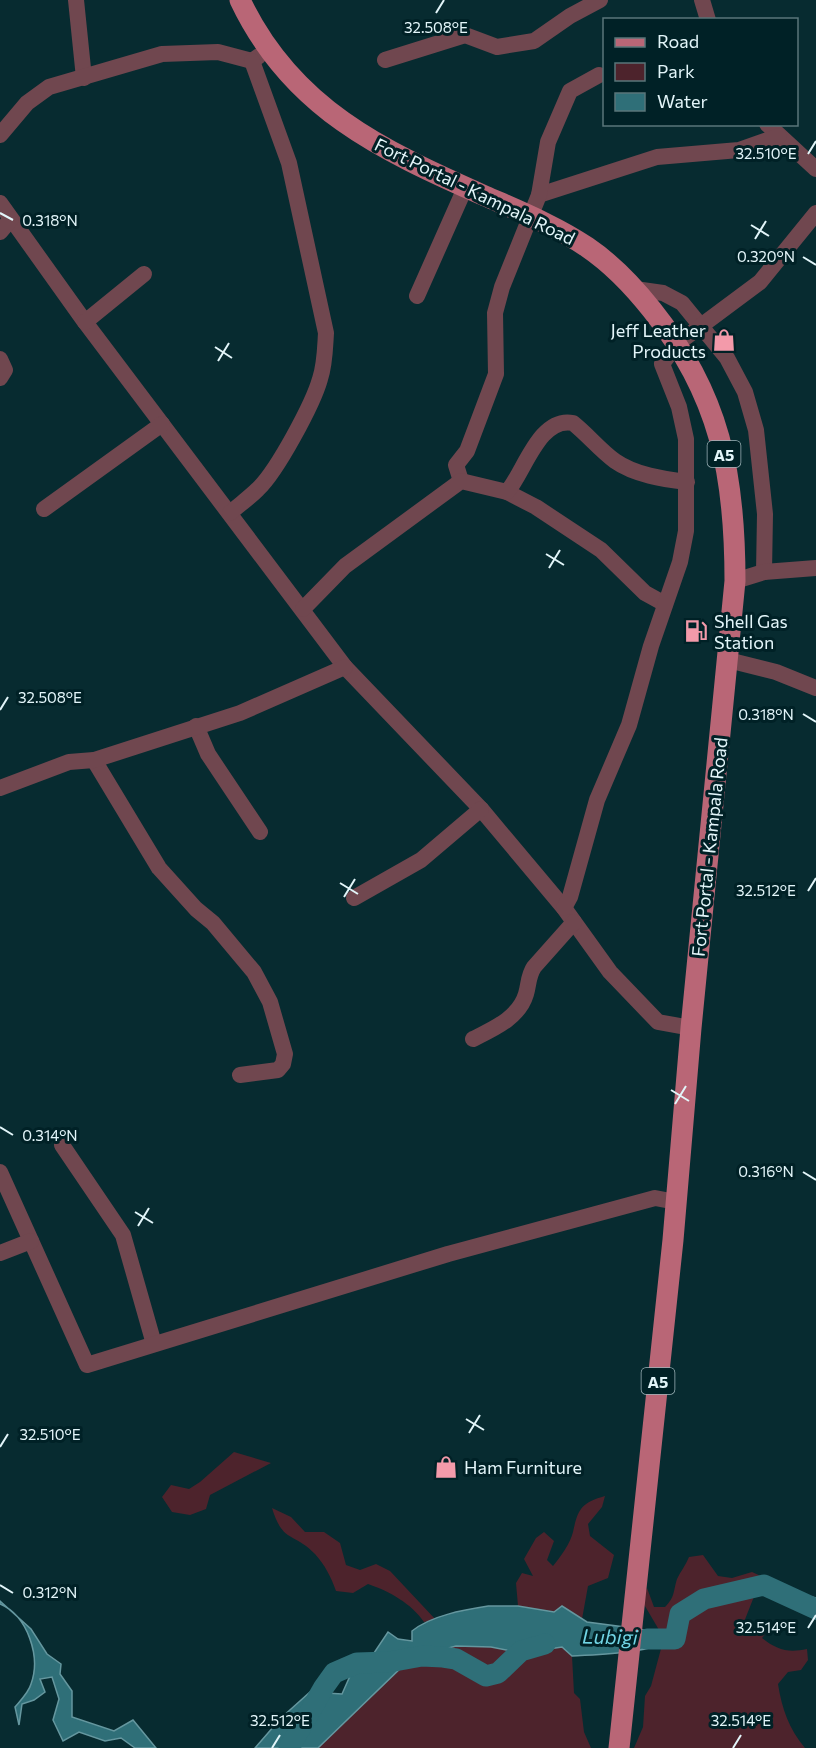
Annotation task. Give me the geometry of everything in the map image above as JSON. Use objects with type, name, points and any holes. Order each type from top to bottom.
[{"type":"main road","name":"Fort Portal - Kampala Road","points":[[240,0],[260,56],[342,122],[384,148],[531,217],[586,246],[634,289],[678,343],[708,402],[729,473],[735,527],[735,581],[676,1202],[619,1748]]},
{"type":"street","points":[[76,0],[84,78]]},
{"type":"street","points":[[385,60],[465,35],[496,47],[534,40],[570,16],[600,0]]},
{"type":"street","points":[[702,0],[707,18]]},
{"type":"street","points":[[0,135],[27,103],[49,87],[162,54],[218,52],[260,56],[289,163],[326,333],[325,354],[320,380],[271,472],[260,488],[230,513]]},
{"type":"street","points":[[461,481],[456,465],[467,451],[496,374],[495,313],[502,287],[539,195],[548,142],[570,91],[599,75]]},
{"type":"street","points":[[539,195],[657,157],[739,150],[773,130],[816,170]]},
{"type":"street","points":[[417,296],[465,188]]},
{"type":"street","points":[[0,203],[85,322],[345,667],[481,809],[569,915],[610,972],[658,1022],[691,1028]]},
{"type":"street","points":[[473,1039],[498,1026],[514,1013],[525,997],[529,974],[569,915],[570,897],[597,800],[629,725],[680,562],[686,531],[686,439],[679,407],[662,364],[678,343],[760,282],[816,213]]},
{"type":"street","points":[[0,232],[11,219]]},
{"type":"street","points":[[85,322],[144,274]]},
{"type":"street","points":[[634,289],[663,293],[673,297],[702,325],[734,369],[752,413],[765,514],[764,573]]},
{"type":"street","points":[[0,358],[5,370],[0,378]]},
{"type":"street","points":[[507,492],[540,438],[559,423],[567,422],[573,423],[603,451],[626,467],[656,477],[687,482]]},
{"type":"street","points":[[44,509],[162,424]]},
{"type":"street","points":[[303,609],[345,566],[461,481],[507,492],[536,507],[601,550],[645,592],[665,604]]},
{"type":"street","points":[[735,581],[764,573],[816,568]]},
{"type":"street","points":[[728,660],[776,672],[816,688]]},
{"type":"street","points":[[0,788],[69,762],[94,760],[240,713],[345,667]]},
{"type":"street","points":[[195,726],[212,762],[260,832]]},
{"type":"street","points":[[94,760],[159,868],[196,909],[213,923],[254,972],[270,1002],[285,1054],[283,1064],[278,1070],[240,1075]]},
{"type":"street","points":[[354,898],[421,860],[481,809]]},
{"type":"street","points":[[62,1145],[123,1235],[154,1344]]},
{"type":"street","points":[[0,1172],[87,1365],[459,1250],[655,1198],[676,1202]]},
{"type":"street","points":[[0,1253],[31,1241]]},
{"type":"green space","points":[[234,1452],[271,1463],[210,1495],[206,1509],[190,1515],[172,1512],[162,1497],[171,1485],[189,1489]]},
{"type":"green space","points":[[605,1496],[602,1507],[588,1524],[590,1536],[614,1555],[608,1578],[588,1586],[582,1619],[562,1606],[555,1612],[518,1606],[516,1583],[522,1573],[533,1576],[524,1559],[536,1538],[544,1532],[554,1541],[547,1560],[553,1566],[570,1541],[579,1512],[586,1504]]},
{"type":"green space","points":[[272,1508],[291,1517],[305,1532],[324,1532],[340,1543],[346,1565],[360,1570],[376,1564],[390,1571],[436,1620],[424,1622],[413,1609],[399,1599],[368,1584],[353,1593],[336,1591],[319,1558],[308,1547],[285,1533]]},
{"type":"green space","points":[[703,1555],[718,1576],[732,1578],[752,1572],[767,1579],[762,1590],[755,1594],[744,1622],[751,1634],[769,1630],[762,1638],[783,1650],[807,1649],[808,1660],[801,1670],[788,1672],[778,1684],[787,1718],[805,1748],[634,1748],[643,1727],[645,1696],[651,1686],[662,1645],[674,1639],[662,1635],[642,1601],[647,1588],[654,1607],[665,1607],[672,1597],[677,1579],[689,1557]]},
{"type":"green space","points":[[456,1646],[491,1647],[522,1653],[562,1647],[572,1656],[574,1693],[580,1699],[584,1732],[591,1748],[318,1748],[350,1714],[405,1664]]},
{"type":"water","points":[[767,1579],[786,1590],[816,1598],[816,1619],[767,1595],[762,1590]]},
{"type":"water","points":[[489,1606],[518,1606],[554,1612],[562,1606],[587,1622],[640,1629],[675,1639],[651,1648],[611,1654],[572,1656],[562,1647],[522,1653],[491,1647],[456,1646],[430,1653],[405,1664],[318,1748],[255,1748],[281,1718],[310,1692],[342,1694],[350,1676],[372,1656],[388,1632],[398,1639],[412,1641],[412,1631],[420,1625],[449,1614]]},
{"type":"water","points":[[11,1611],[31,1629],[47,1654],[61,1664],[60,1674],[72,1691],[72,1717],[114,1731],[133,1720],[156,1748],[135,1748],[121,1738],[105,1741],[79,1732],[63,1741],[53,1720],[59,1699],[52,1677],[40,1679],[45,1692],[34,1700],[22,1704],[19,1725],[15,1707],[30,1687],[34,1662],[30,1638],[25,1627]]},
{"type":"waterway","name":"Lubigi","points":[[647,1639],[675,1639],[680,1614],[704,1599],[764,1585],[816,1609]]},
{"type":"waterway","name":"Lubigi","points":[[289,1748],[334,1673],[357,1663],[389,1662],[422,1656],[443,1657],[456,1659],[486,1676],[498,1673],[521,1651],[545,1644]]},
{"type":"place","name":"Jeff Leather Products","points":[[724,340]]},
{"type":"place","name":"Shell Gas Station","points":[[696,631]]},
{"type":"place","name":"Ham Furniture","points":[[446,1467]]}]
